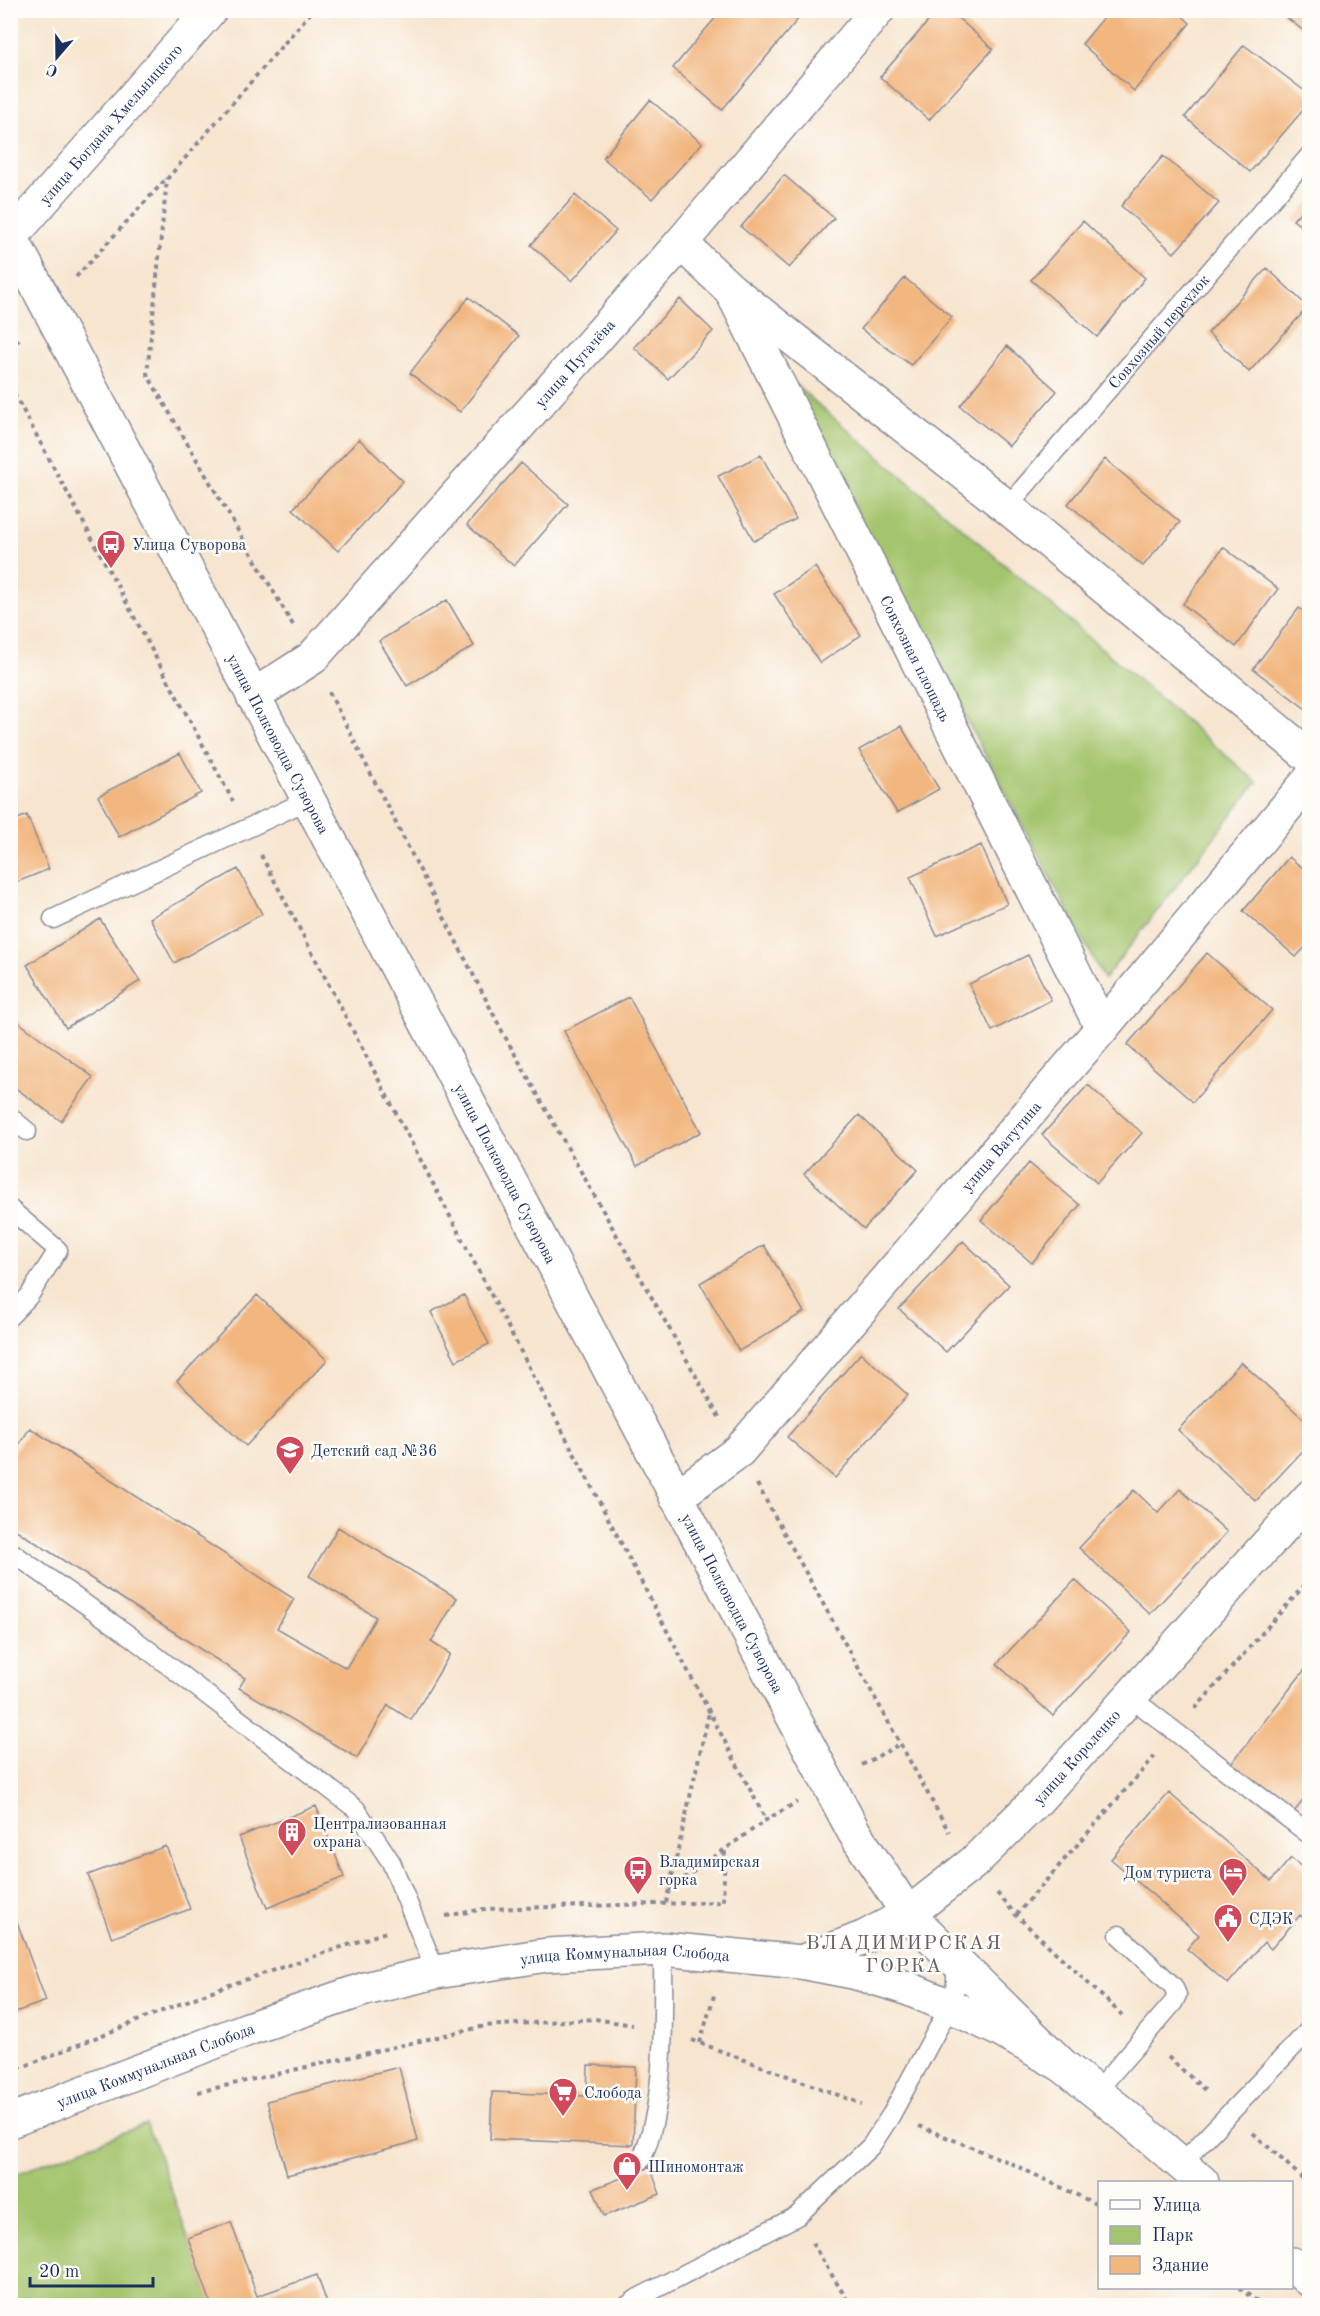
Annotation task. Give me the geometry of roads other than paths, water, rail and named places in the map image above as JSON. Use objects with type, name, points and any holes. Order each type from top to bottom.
[{"type":"street","name":"улица Богдана Хмельницкого","points":[[11,237],[210,10]]},
{"type":"street","name":"улица Пугачёва","points":[[253,696],[312,658],[681,243],[878,10]]},
{"type":"street","name":"улица Полководца Суворова","points":[[11,237],[854,1833],[908,1914],[1062,2065]]},
{"type":"street","name":"Совхозная площадь","points":[[681,243],[731,290],[1007,507],[1310,757]]},
{"type":"street","name":"Совхозная площадь","points":[[731,290],[1102,1028]]},
{"type":"street","name":"улица Ватутина","points":[[676,1497],[739,1452],[1102,1028],[1310,779]]},
{"type":"street","name":"улица Короленко","points":[[801,1962],[865,1937],[908,1914],[973,1863],[1038,1799],[1310,1497]]},
{"type":"street","name":"улица Коммунальная Слобода","points":[[10,2121],[248,2029],[365,1989],[436,1972],[547,1955],[663,1949],[801,1962],[853,1972],[904,1987],[950,2006],[998,2029],[1062,2065],[1192,2173]]},
{"type":"street","points":[[1293,2265],[1310,2280]]},
{"type":"lane","name":"Совхозный переулок","points":[[1007,507],[1310,155]]},
{"type":"lane","points":[[53,919],[308,800]]},
{"type":"lane","points":[[10,1118],[27,1131]]},
{"type":"lane","points":[[10,1209],[58,1250],[29,1296],[10,1316]]},
{"type":"lane","points":[[10,1551],[126,1633],[356,1809],[390,1862],[436,1972]]},
{"type":"lane","points":[[1130,1697],[1310,1835]]},
{"type":"lane","points":[[1096,2092],[1173,2003],[1177,1995],[1173,1986],[1119,1935]]},
{"type":"lane","points":[[640,2160],[649,2142],[660,2076],[663,2030],[663,1949]]},
{"type":"lane","points":[[627,2306],[638,2298],[797,2216],[871,2146],[891,2115],[950,2006],[957,1982],[954,1960]]},
{"type":"lane","points":[[1192,2173],[1310,2029]]},
{"type":"place","name":"Улица Суворова","points":[[111,570]]},
{"type":"place","name":"Детский сад №36","points":[[290,1476]]},
{"type":"place","name":"Централизованная охрана","points":[[292,1858]]},
{"type":"place","name":"Владимирская горка","points":[[638,1896]]},
{"type":"place","name":"Дом туриста","points":[[1233,1898]]},
{"type":"place","name":"СДЭК","points":[[1228,1944]]},
{"type":"place","name":"Слобода","points":[[563,2118]]},
{"type":"place","name":"Шиномонтаж","points":[[627,2192]]},
{"type":"district","name":"ВЛАДИМИРСКАЯ ГОРКА","points":[[904,1954]]}]
